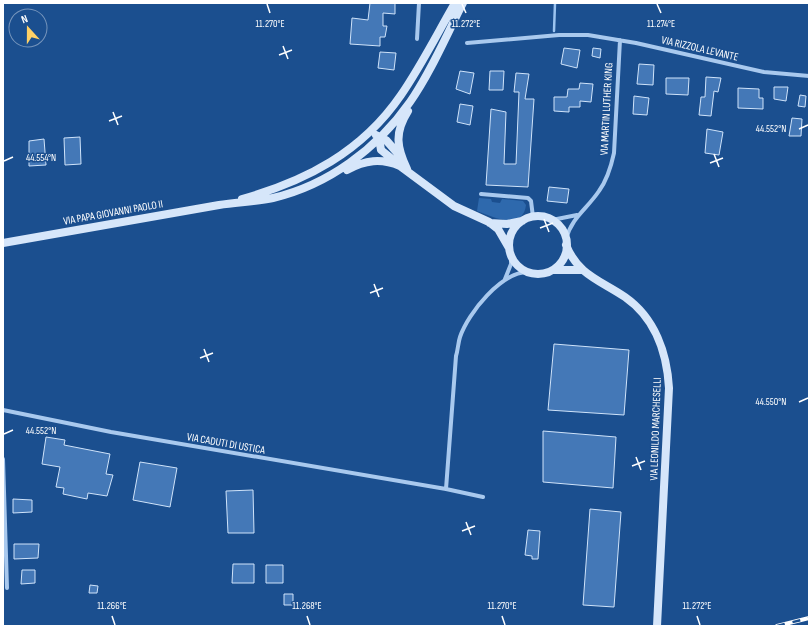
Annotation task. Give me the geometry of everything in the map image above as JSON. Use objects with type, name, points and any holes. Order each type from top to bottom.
[{"type":"street","points":[[417,39],[419,3]]},
{"type":"street","name":"VIA PAPA GIOVANNI PAOLO II","points":[[3,243],[228,203],[269,192],[333,162],[371,130],[400,97],[455,3]]},
{"type":"street","name":"VIA PAPA GIOVANNI PAOLO II","points":[[228,203],[244,204],[304,188],[328,177],[356,158],[379,138],[410,102],[433,63],[463,3]]},
{"type":"street","name":"VIA RIZZOLA LEVANTE","points":[[467,43],[574,34],[620,40],[764,72],[809,76]]},
{"type":"street","name":"VIA MARTIN LUTHER KING","points":[[566,242],[570,225],[599,192],[612,160],[620,40]]},
{"type":"street","name":"VIA PAPA GIOVANNI PAOLO II","points":[[404,168],[398,146],[399,132],[404,118],[430,76],[433,63]]},
{"type":"street","points":[[371,130],[379,138],[386,140],[401,157]]},
{"type":"street","points":[[379,138],[382,150],[418,180],[454,206],[489,222],[507,224],[540,216],[552,220],[561,228],[566,242],[563,258],[558,265],[548,271]]},
{"type":"street","name":"VIA PAPA GIOVANNI PAOLO II","points":[[282,195],[291,196],[301,194],[367,161],[390,162],[404,168]]},
{"type":"street","points":[[481,194],[528,198],[531,201],[533,217]]},
{"type":"street","points":[[552,220],[578,215]]},
{"type":"street","points":[[446,490],[456,356],[460,337],[470,318],[484,300],[504,279],[511,264],[509,240],[513,230],[522,221]]},
{"type":"street","points":[[489,222],[503,235],[510,251],[520,267],[529,272]]},
{"type":"street","name":"VIA LEONILDO MARCHESELLI","points":[[566,242],[573,260],[582,270],[626,298],[641,312],[654,329],[662,346],[668,365],[669,388],[657,626]]},
{"type":"street","points":[[504,279],[523,272],[541,273],[556,269],[582,270]]},
{"type":"street","name":"VIA CADUTI DI USTICA","points":[[3,410],[119,434],[483,496]]},
{"type":"street","points":[[3,459],[7,588]]},
{"type":"shaded area","points":[[479,198],[491,199],[492,202],[500,203],[502,199],[523,201],[526,205],[524,213],[519,218],[513,220],[498,219],[477,211]]},
{"type":"building","points":[[370,3],[395,3],[395,14],[383,13],[383,26],[387,26],[385,37],[380,37],[380,46],[350,44],[352,18],[368,20]]},
{"type":"building","points":[[564,48],[580,50],[577,68],[561,64]]},
{"type":"building","points":[[593,48],[601,49],[600,58],[592,56]]},
{"type":"building","points":[[380,52],[396,53],[394,70],[378,68]]},
{"type":"building","points":[[639,64],[654,65],[653,85],[637,84]]},
{"type":"building","points":[[460,71],[474,73],[470,94],[456,89]]},
{"type":"building","points":[[490,71],[504,71],[503,90],[489,90]]},
{"type":"building","points":[[516,73],[529,74],[525,99],[534,99],[528,187],[486,185],[491,109],[506,112],[504,164],[516,164],[519,92],[514,92]]},
{"type":"building","points":[[706,77],[721,78],[718,92],[714,91],[711,116],[699,115],[701,97],[705,97]]},
{"type":"building","points":[[666,78],[689,78],[688,95],[666,94]]},
{"type":"building","points":[[580,83],[593,84],[591,102],[580,101],[580,107],[569,107],[569,112],[554,111],[554,97],[567,97],[568,89],[579,89]]},
{"type":"building","points":[[774,87],[788,87],[786,101],[774,99]]},
{"type":"building","points":[[738,88],[759,89],[759,98],[763,98],[763,109],[738,108]]},
{"type":"building","points":[[800,95],[806,96],[805,107],[798,106]]},
{"type":"building","points":[[634,96],[649,98],[647,115],[633,114]]},
{"type":"building","points":[[460,104],[473,106],[470,125],[457,122]]},
{"type":"building","points":[[792,118],[802,119],[801,136],[789,136]]},
{"type":"building","points":[[707,129],[723,132],[719,155],[705,153]]},
{"type":"building","points":[[80,137],[81,164],[65,165],[64,138]]},
{"type":"building","points":[[44,139],[46,165],[29,166],[29,141]]},
{"type":"building","points":[[549,187],[569,189],[567,203],[547,201]]},
{"type":"building","points":[[554,344],[629,350],[624,415],[548,410]]},
{"type":"building","points":[[543,431],[616,437],[613,488],[543,482]]},
{"type":"building","points":[[46,437],[65,440],[64,445],[110,454],[106,474],[113,475],[107,496],[88,493],[87,499],[63,494],[64,488],[56,487],[60,467],[42,464]]},
{"type":"building","points":[[140,462],[177,468],[170,507],[133,500]]},
{"type":"building","points":[[253,490],[254,533],[228,533],[226,491]]},
{"type":"building","points":[[13,499],[32,500],[32,512],[13,513]]},
{"type":"building","points":[[590,509],[621,512],[614,607],[583,605]]},
{"type":"building","points":[[528,530],[540,531],[538,559],[532,559],[532,556],[525,555]]},
{"type":"building","points":[[14,544],[39,544],[38,558],[14,559]]},
{"type":"building","points":[[233,564],[254,564],[254,583],[232,583]]},
{"type":"building","points":[[266,565],[283,565],[283,583],[266,583]]},
{"type":"building","points":[[22,570],[35,570],[35,583],[21,584]]},
{"type":"building","points":[[90,585],[98,586],[97,593],[89,593]]},
{"type":"building","points":[[284,594],[293,594],[293,605],[284,605]]},
{"type":"waterway","points":[[554,31],[555,3]]},
{"type":"railway","points":[[777,626],[809,618]]}]
